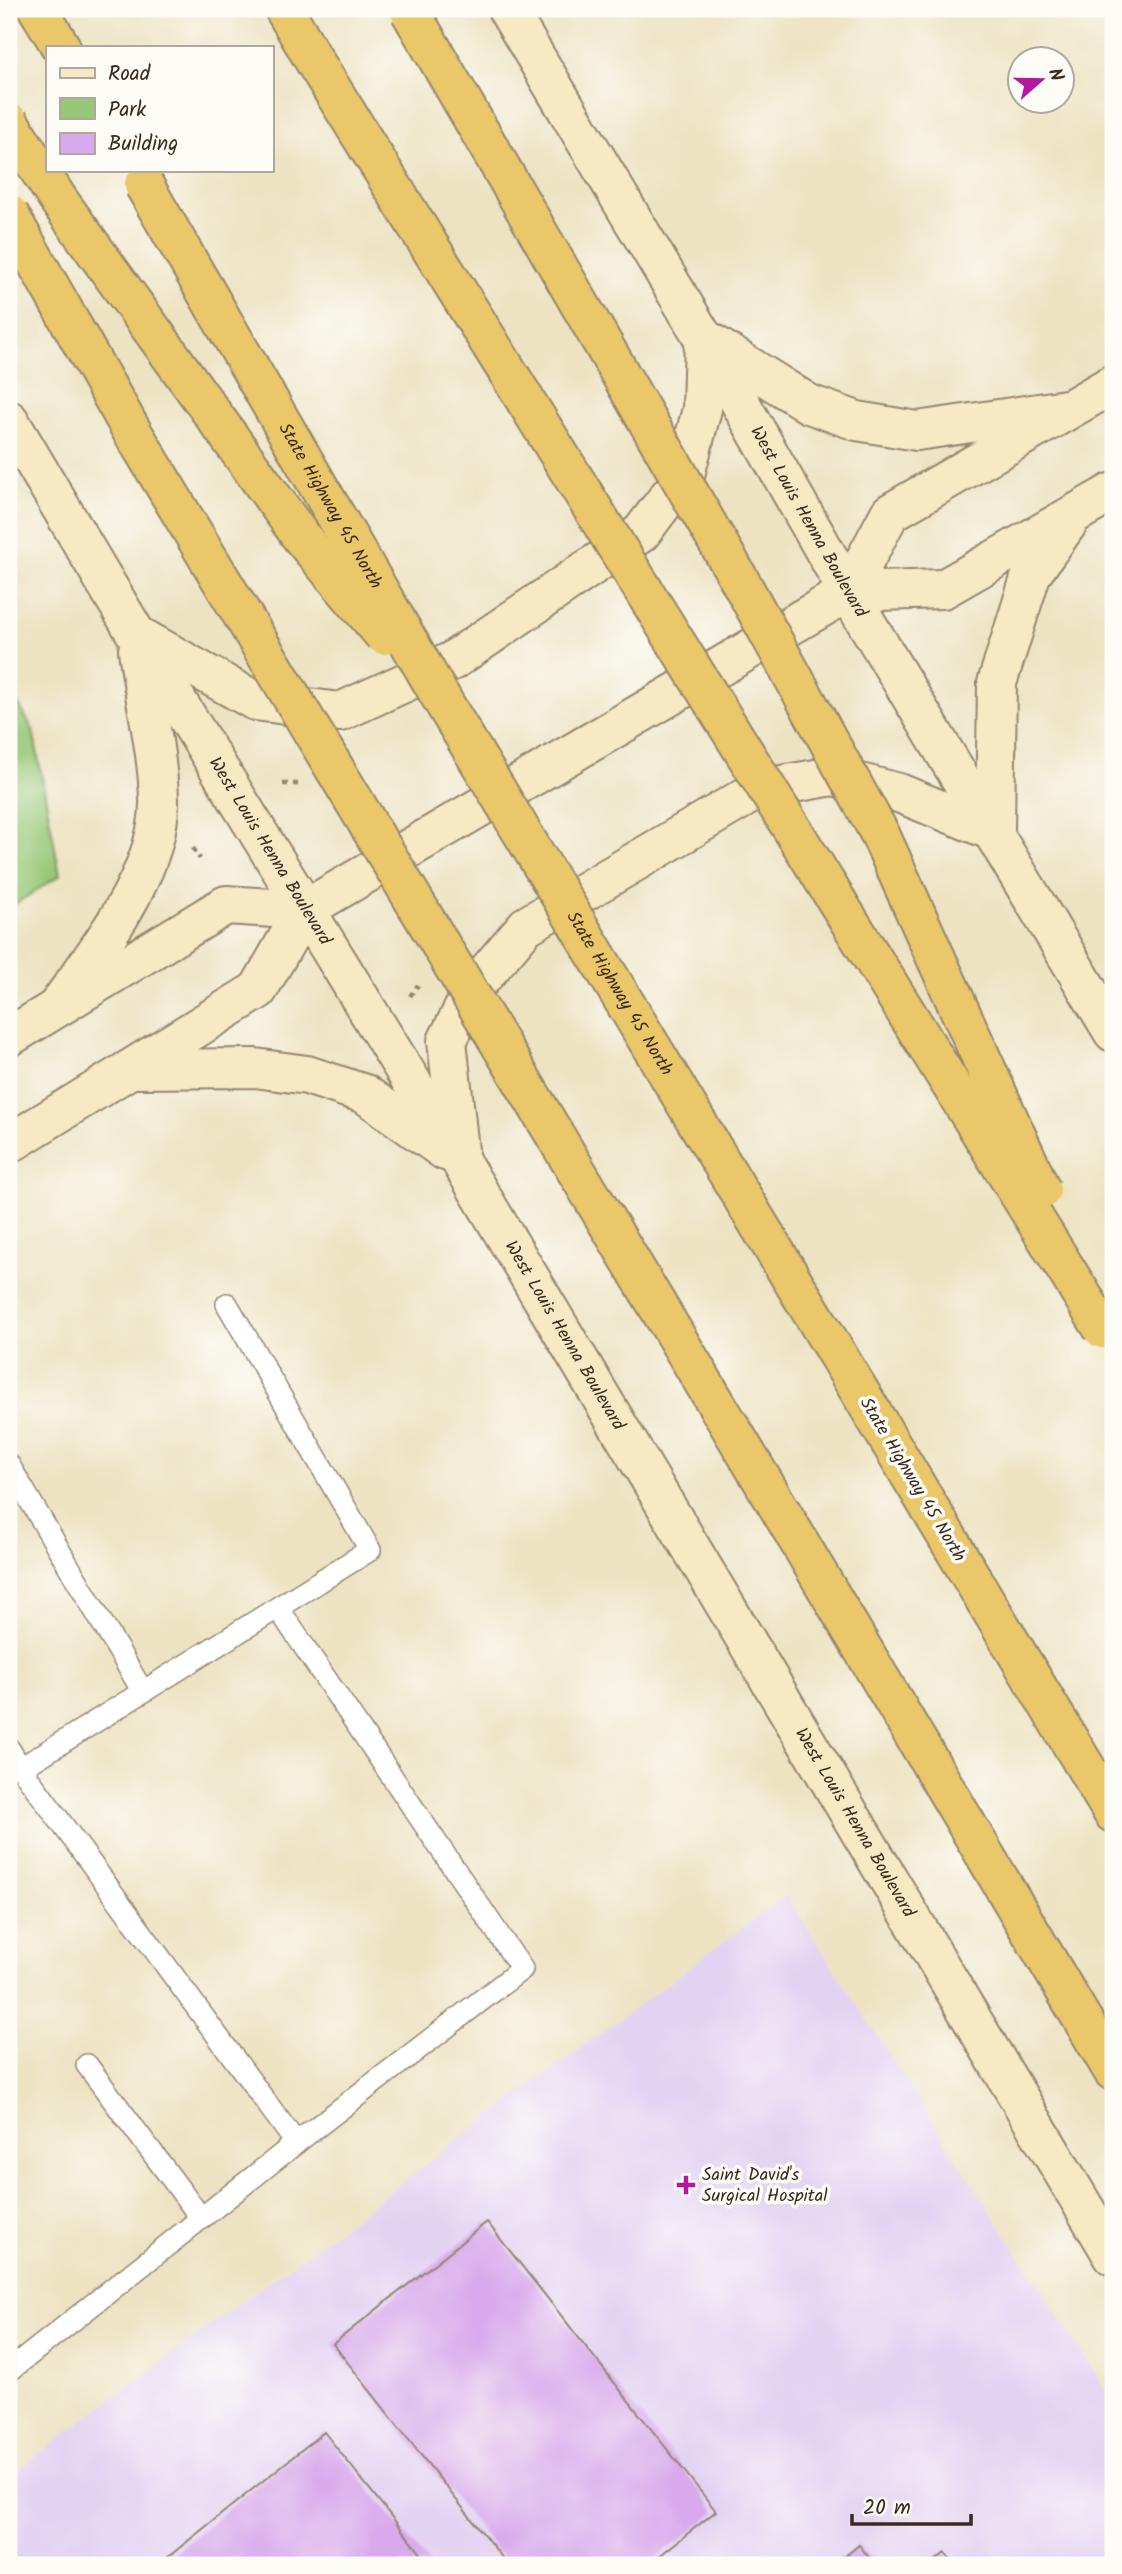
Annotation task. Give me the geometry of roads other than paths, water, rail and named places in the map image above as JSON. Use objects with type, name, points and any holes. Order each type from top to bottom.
[{"type":"highway","points":[[38,9],[60,46]]},
{"type":"highway","points":[[284,9],[1108,1338]]},
{"type":"highway","points":[[409,9],[739,579],[880,834],[1108,1338]]},
{"type":"highway","points":[[9,122],[57,198],[302,538],[447,708]]},
{"type":"highway","name":"State Highway 45 North","points":[[139,177],[447,708],[1113,1814]]},
{"type":"highway","points":[[9,214],[130,428],[782,1513],[1113,2071]]},
{"type":"main road","name":"West Louis Henna Boulevard","points":[[507,9],[704,339],[848,592],[995,832],[1113,1032]]},
{"type":"main road","points":[[704,339],[809,404],[857,421],[918,431],[1066,409]]},
{"type":"main road","points":[[136,634],[255,701],[340,712],[452,661],[641,533],[685,475],[702,409],[704,339]]},
{"type":"main road","points":[[848,592],[890,513],[1113,384]]},
{"type":"main road","name":"West Louis Henna Boulevard","points":[[9,420],[136,634],[461,1163],[1113,2256]]},
{"type":"main road","points":[[9,1144],[133,1070],[258,990],[304,910],[848,592],[943,589],[1077,510],[1113,492]]},
{"type":"main road","points":[[461,1163],[447,1041],[475,986],[526,926],[759,789],[833,776],[899,793],[995,832],[997,683],[1031,575],[1077,510]]},
{"type":"main road","points":[[57,1007],[117,921],[151,852],[159,800],[136,634]]},
{"type":"main road","points":[[9,1037],[226,905],[304,910]]},
{"type":"main road","points":[[133,1070],[255,1068],[307,1075],[365,1094],[461,1163]]},
{"type":"lane","points":[[21,1768],[370,1550],[227,1304]]},
{"type":"lane","points":[[9,1465],[143,1692]]},
{"type":"lane","points":[[9,2371],[296,2143],[522,1969],[278,1608]]},
{"type":"lane","points":[[9,1749],[296,2143]]},
{"type":"lane","points":[[87,2065],[201,2218]]},
{"type":"place","name":"Saint David's Surgical Hospital","points":[[686,2185]]}]
